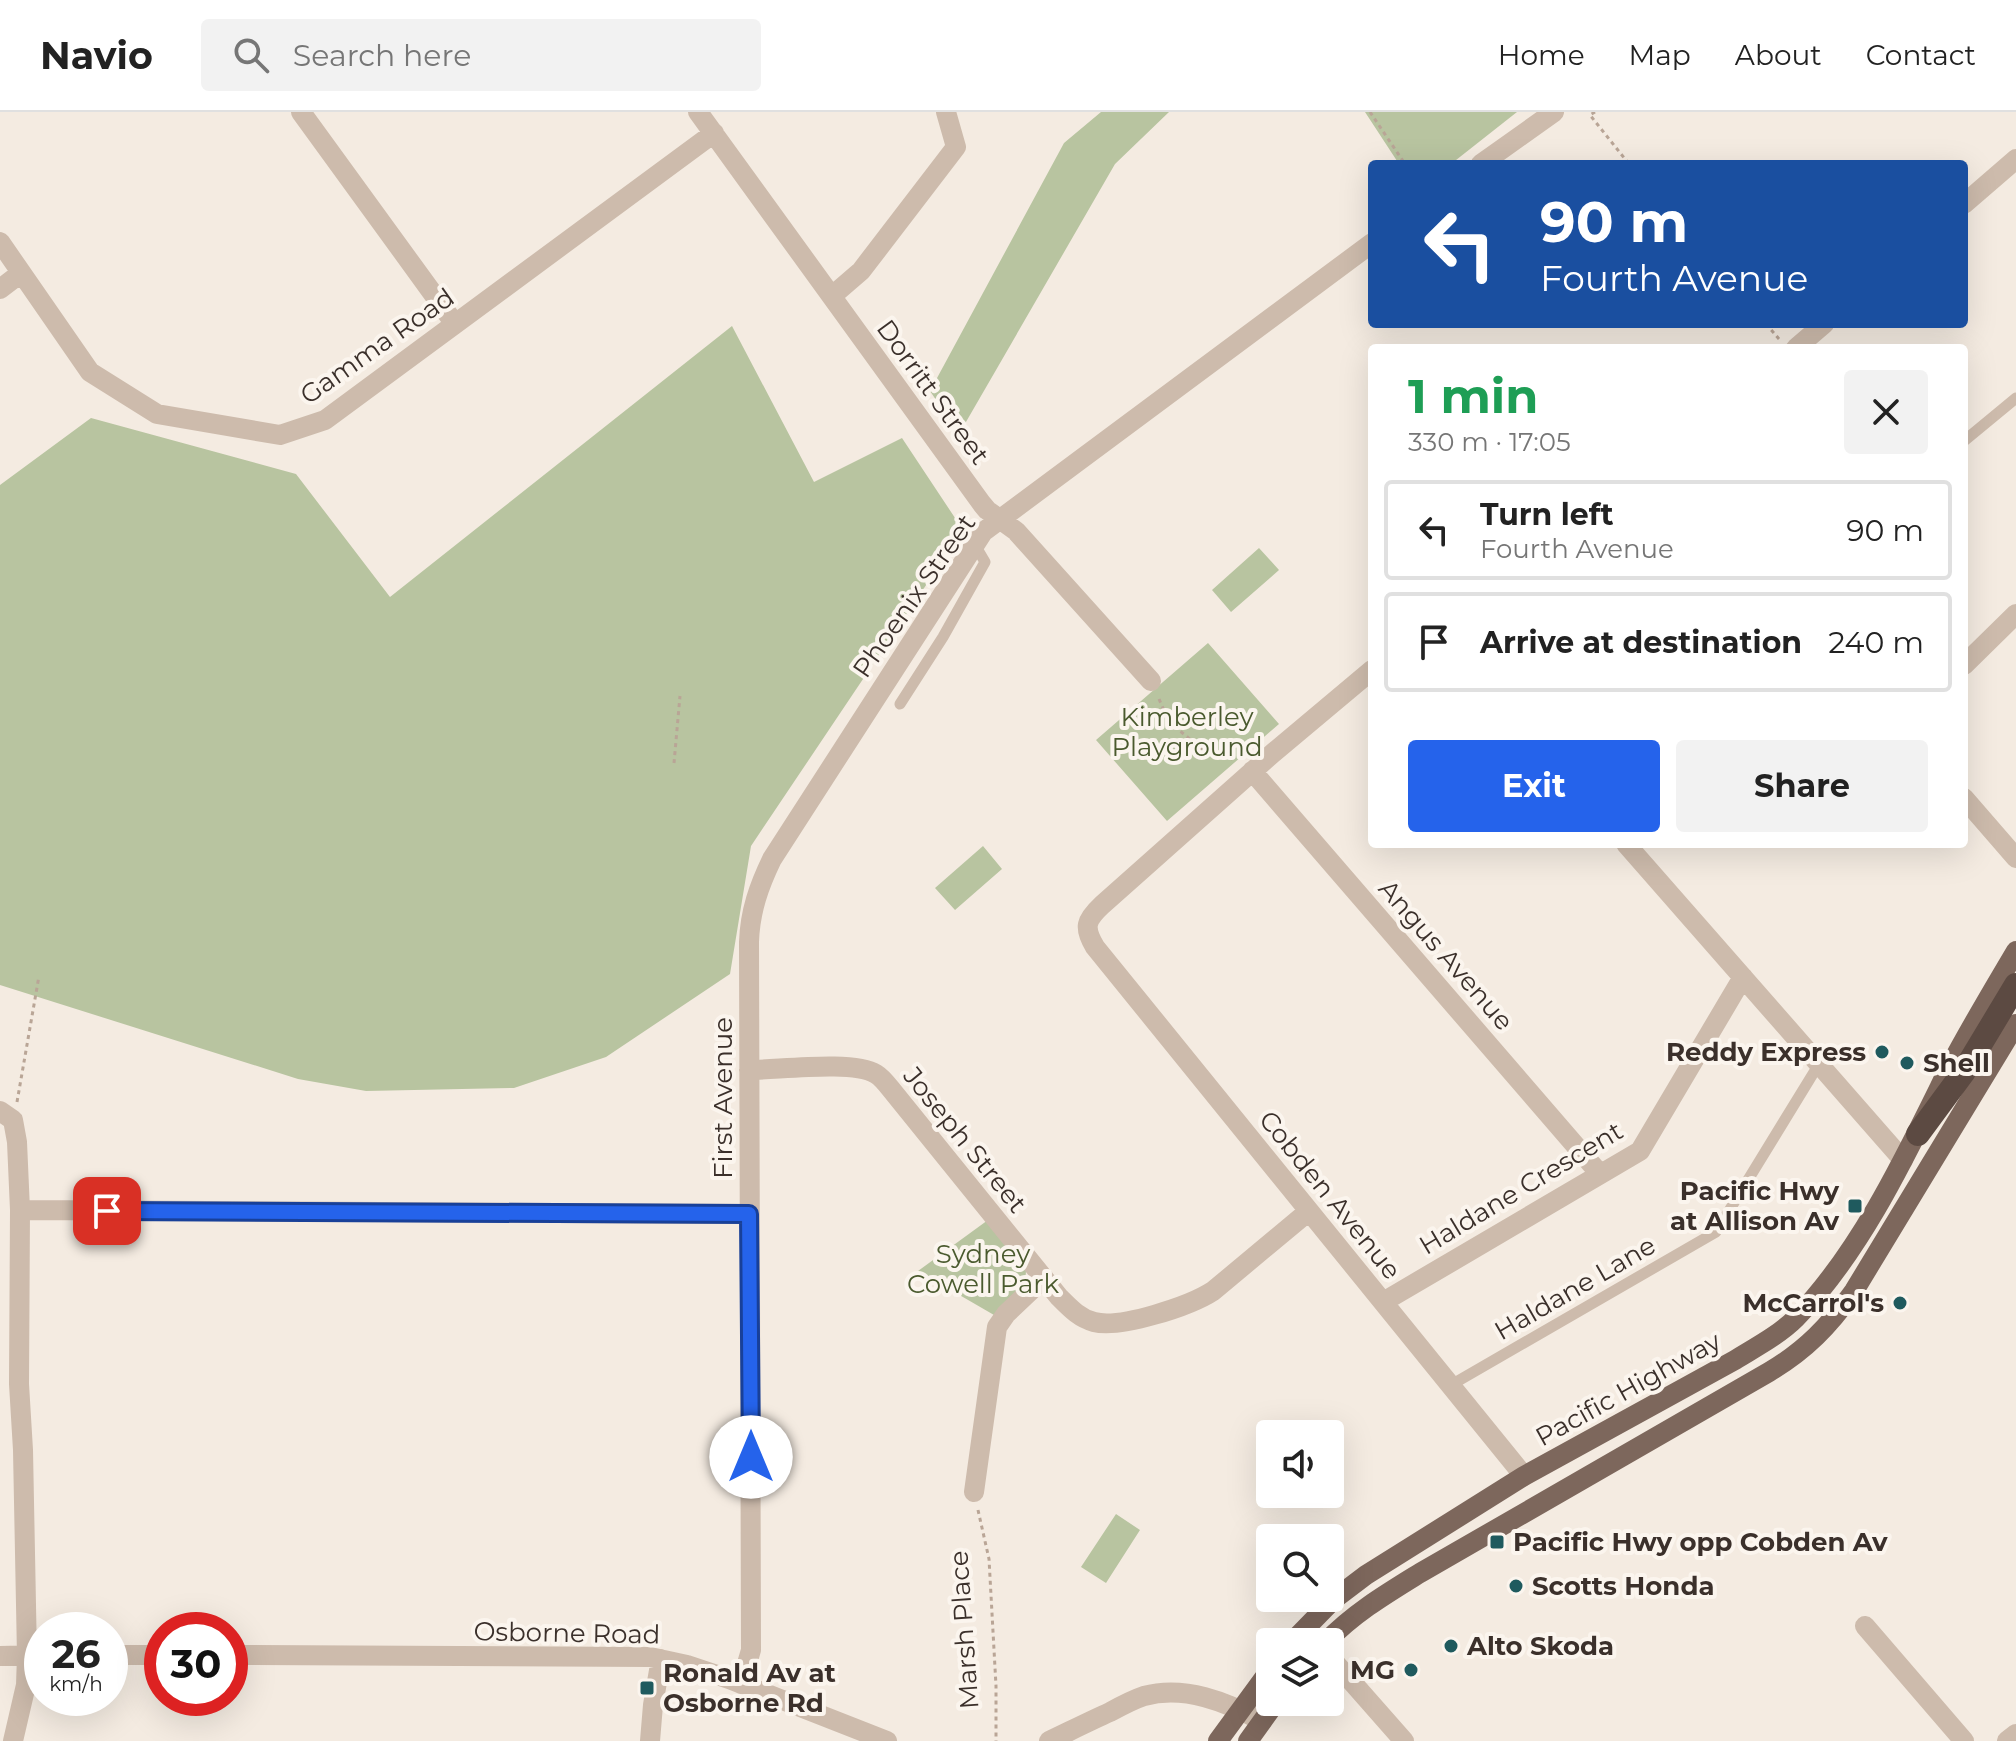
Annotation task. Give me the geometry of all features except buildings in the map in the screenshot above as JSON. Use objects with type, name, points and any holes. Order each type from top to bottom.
[{"type":"highway","points":[[1918,1134],[1963,1073],[2016,985]]},
{"type":"main road","name":"Pacific Highway","points":[[1312,1628],[1333,1600],[1366,1575],[1524,1476],[1735,1360],[1794,1321],[1842,1261],[1903,1160],[1971,1029],[2016,951]]},
{"type":"main road","name":"Pacific Highway","points":[[1340,1628],[1366,1607],[1420,1573],[1769,1372],[1807,1347],[1854,1291],[2016,1024]]},
{"type":"main road","points":[[1218,1741],[1256,1689]]},
{"type":"main road","points":[[1248,1741],[1266,1716]]},
{"type":"street","points":[[301,112],[455,324]]},
{"type":"street","name":"Dorritt Street","points":[[698,112],[982,504],[1016,531],[1151,681]]},
{"type":"street","points":[[832,296],[861,271],[956,147],[946,112]]},
{"type":"street","points":[[1487,160],[1554,112]]},
{"type":"street","name":"Gamma Road","points":[[0,242],[90,372],[103,381],[157,414],[280,435],[325,420],[714,133]]},
{"type":"street","points":[[1968,201],[2016,159]]},
{"type":"street","name":"Phoenix Street","points":[[749,942],[755,899],[772,859],[983,532],[1368,246]]},
{"type":"street","points":[[0,289],[21,273]]},
{"type":"street","points":[[1788,344],[1817,328]]},
{"type":"street","points":[[1968,661],[2016,614]]},
{"type":"street","points":[[1252,771],[1368,673]]},
{"type":"street","name":"Cobden Avenue","points":[[1252,771],[1090,917],[1087,926],[1089,938],[1524,1476]]},
{"type":"street","name":"Angus Avenue","points":[[1252,771],[1600,1174]]},
{"type":"street","points":[[1968,803],[2016,858]]},
{"type":"street","points":[[1630,848],[1903,1160]]},
{"type":"street","name":"First Avenue","points":[[741,1684],[751,1650],[749,942]]},
{"type":"street","name":"Haldane Crescent","points":[[1383,1302],[1640,1151],[1743,977]]},
{"type":"street","name":"Joseph Street","points":[[749,1070],[845,1067],[863,1069],[877,1075],[1059,1297],[1076,1314],[1088,1320],[1107,1324],[1190,1304],[1213,1291],[1309,1211]]},
{"type":"street","points":[[7,1116],[17,1142],[20,1210],[10,1384],[23,1450],[32,1612]]},
{"type":"street","points":[[20,1210],[749,1214]]},
{"type":"street","points":[[974,1492],[997,1327],[1006,1314],[1044,1278]]},
{"type":"street","points":[[1865,1626],[1964,1741]]},
{"type":"street","points":[[0,1656],[24,1655]]},
{"type":"street","name":"Osborne Road","points":[[248,1655],[638,1656],[661,1659],[741,1684],[887,1741]]},
{"type":"street","points":[[650,1741],[661,1659]]},
{"type":"street","points":[[1344,1673],[1404,1741]]},
{"type":"street","points":[[13,1741],[24,1694]]},
{"type":"street","points":[[1049,1741],[1135,1700],[1158,1694],[1200,1695],[1220,1700],[1262,1721]]},
{"type":"street","points":[[2007,1741],[2016,1734]]},
{"type":"lane","points":[[1968,438],[2016,398]]},
{"type":"lane","points":[[900,704],[943,637],[985,562],[975,545]]},
{"type":"lane","name":"Haldane Lane","points":[[1451,1385],[1716,1232],[1819,1064]]},
{"type":"path","points":[[1370,112],[1402,160]]},
{"type":"path","points":[[1595,112],[1590,115],[1626,160]]},
{"type":"path","points":[[1770,328],[1788,344]]},
{"type":"path","points":[[1151,681],[1169,722],[1202,749],[1227,756],[1252,771]]},
{"type":"path","points":[[674,763],[680,696]]},
{"type":"path","points":[[7,1116],[39,976]]},
{"type":"path","name":"Marsh Place","points":[[979,1516],[989,1559],[993,1601],[996,1741]]},
{"type":"green space","points":[[1101,112],[1169,112],[1115,164],[959,434],[930,391],[1064,143]]},
{"type":"green space","points":[[1365,112],[1517,112],[1456,160],[1396,160]]},
{"type":"green space","points":[[732,326],[814,482],[902,438],[963,530],[751,846],[730,974],[606,1057],[514,1088],[366,1091],[298,1079],[0,985],[0,485],[91,418],[296,474],[390,597]]},
{"type":"green space","points":[[1259,548],[1279,570],[1231,612],[1212,590]]},
{"type":"green space","name":"Kimberley Playground","points":[[1208,643],[1279,724],[1167,821],[1096,740]]},
{"type":"green space","points":[[983,846],[1002,869],[955,910],[935,888]]},
{"type":"green space","name":"Sydney Cowell Park","points":[[988,1220],[1026,1271],[1019,1290],[994,1315],[918,1271]]},
{"type":"green space","points":[[1116,1514],[1140,1530],[1106,1583],[1081,1567]]},
{"type":"place","name":"Reddy Express","points":[[1882,1052]]},
{"type":"place","name":"Shell","points":[[1907,1063]]},
{"type":"place","name":"Pacific Hwy at Allison Av","points":[[1855,1206]]},
{"type":"place","name":"McCarrol's","points":[[1900,1303]]},
{"type":"place","name":"Pacific Hwy opp Cobden Av","points":[[1497,1542]]},
{"type":"place","name":"Scotts Honda","points":[[1516,1586]]},
{"type":"place","name":"Alto Skoda","points":[[1451,1646]]},
{"type":"place","name":"MG","points":[[1411,1670]]},
{"type":"place","name":"Ronald Av at Osborne Rd","points":[[647,1688]]},
{"type":"route","points":[[107,1211],[749,1214],[751,1457]]}]
